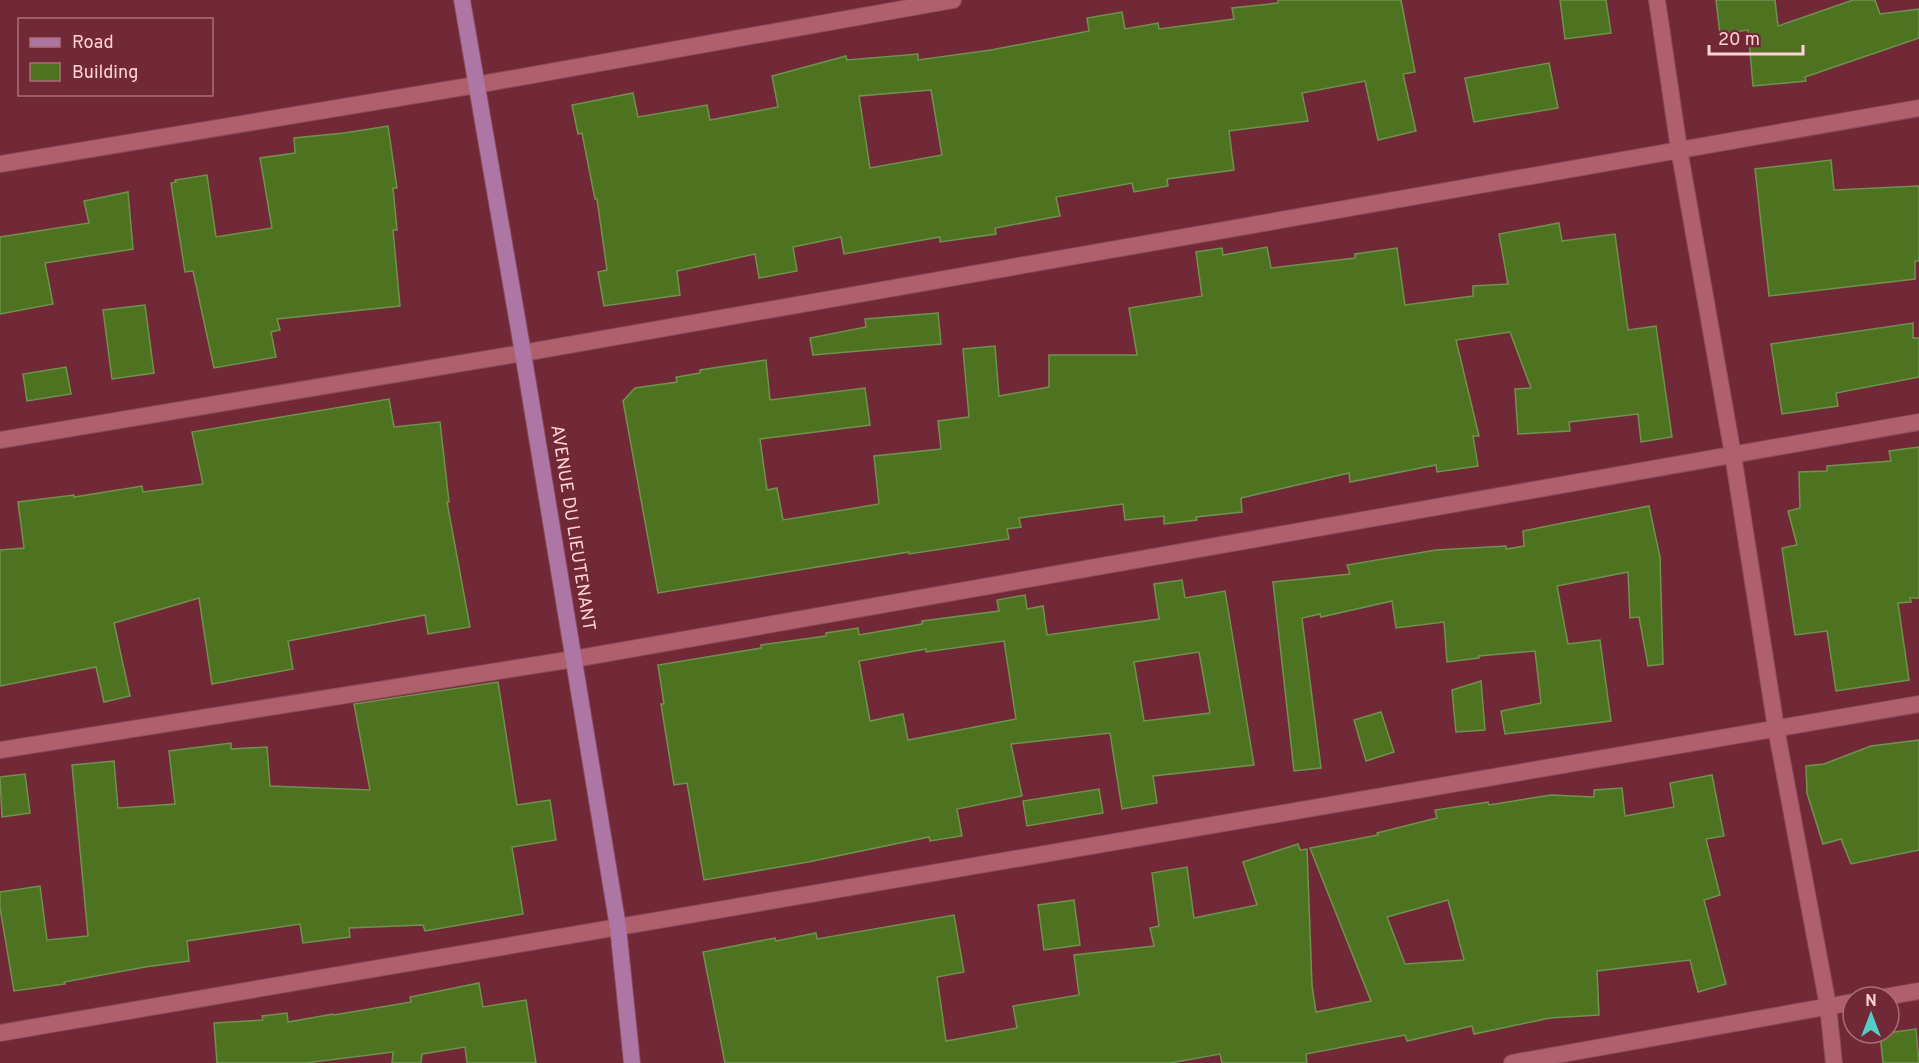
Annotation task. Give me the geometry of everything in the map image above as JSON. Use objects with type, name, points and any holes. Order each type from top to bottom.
[{"type":"main road","name":"AVENUE DU LIEUTENANT","points":[[462,0],[618,927],[632,1063]]},
{"type":"street","points":[[0,164],[476,85],[953,0]]},
{"type":"street","points":[[1657,0],[1679,149],[1733,455],[1776,728],[1828,1006],[1834,1063]]},
{"type":"street","points":[[0,440],[523,353],[1919,108]]},
{"type":"street","points":[[0,750],[574,659],[1919,422]]},
{"type":"street","points":[[0,1033],[1919,704]]},
{"type":"street","points":[[1901,994],[1919,991]]},
{"type":"street","points":[[1512,1063],[1841,1004]]},
{"type":"building","points":[[1278,0],[1401,0],[1415,72],[1403,74],[1416,131],[1378,140],[1365,81],[1302,93],[1308,121],[1229,131],[1234,170],[1167,179],[1168,186],[1134,192],[1132,183],[1056,197],[1060,216],[995,228],[996,234],[940,242],[940,237],[844,254],[841,237],[793,247],[797,271],[759,278],[755,254],[677,271],[680,295],[604,306],[598,272],[607,270],[597,199],[595,199],[582,133],[578,134],[572,105],[633,93],[638,117],[707,105],[710,120],[778,107],[772,76],[846,56],[847,60],[918,54],[918,60],[991,50],[1089,31],[1087,18],[1122,12],[1125,29],[1158,23],[1159,29],[1234,19],[1232,8],[1278,3]],"holes":[[[931,90],[942,155],[870,168],[859,96]]]},
{"type":"building","points":[[1560,0],[1606,0],[1611,33],[1565,39]]},
{"type":"building","points":[[1716,0],[1775,0],[1778,26],[1853,0],[1875,0],[1880,14],[1919,9],[1919,38],[1805,77],[1806,81],[1753,86],[1748,30],[1720,34]]},
{"type":"building","points":[[1549,63],[1558,108],[1474,122],[1465,78]]},
{"type":"building","points":[[388,126],[397,188],[393,188],[397,230],[393,230],[400,306],[277,319],[280,330],[271,332],[276,357],[214,368],[193,271],[185,272],[171,183],[176,182],[175,180],[207,175],[216,237],[272,228],[260,158],[295,153],[294,138]]},
{"type":"building","points":[[1831,160],[1834,190],[1919,186],[1919,261],[1915,261],[1915,279],[1769,296],[1755,169]]},
{"type":"building","points":[[128,192],[133,249],[45,263],[53,304],[0,314],[0,237],[89,223],[84,201]]},
{"type":"building","points":[[1559,223],[1562,241],[1615,234],[1628,330],[1656,326],[1672,437],[1641,442],[1638,414],[1569,422],[1570,431],[1518,434],[1515,389],[1531,388],[1510,332],[1456,340],[1479,436],[1473,436],[1478,466],[1437,472],[1436,465],[1350,482],[1349,473],[1241,498],[1242,512],[1196,517],[1197,520],[1164,524],[1164,516],[1125,520],[1123,504],[1019,518],[1021,527],[1007,529],[1009,539],[909,554],[909,552],[658,593],[623,401],[635,388],[677,382],[676,377],[700,373],[700,370],[766,360],[770,400],[865,388],[870,425],[760,439],[767,490],[777,488],[783,520],[879,504],[874,456],[941,449],[938,421],[969,417],[963,349],[995,346],[999,396],[1049,387],[1049,355],[1137,355],[1129,308],[1202,296],[1196,252],[1222,248],[1223,255],[1267,247],[1271,268],[1355,258],[1355,254],[1397,248],[1405,305],[1473,296],[1473,286],[1508,284],[1499,234]]},
{"type":"building","points":[[145,305],[154,373],[112,379],[103,310]]},
{"type":"building","points":[[938,313],[941,344],[813,355],[810,338],[866,327],[865,319]]},
{"type":"building","points":[[1913,323],[1913,338],[1919,338],[1919,377],[1836,393],[1838,406],[1782,414],[1771,344]]},
{"type":"building","points":[[66,367],[71,394],[27,401],[23,374]]},
{"type":"building","points":[[389,399],[394,427],[440,422],[449,502],[447,502],[470,627],[428,634],[425,615],[288,641],[293,669],[212,684],[199,598],[114,623],[130,696],[104,702],[96,667],[0,686],[0,550],[24,548],[18,502],[74,495],[74,497],[142,486],[143,492],[203,484],[192,432]]},
{"type":"building","points":[[1919,447],[1919,598],[1910,598],[1911,602],[1898,603],[1909,680],[1836,691],[1827,631],[1795,635],[1782,548],[1797,545],[1788,511],[1800,508],[1799,472],[1827,471],[1827,466],[1891,461],[1889,451]]},
{"type":"building","points":[[1649,506],[1660,557],[1663,664],[1648,666],[1639,617],[1630,618],[1628,572],[1557,586],[1568,644],[1600,640],[1611,721],[1505,734],[1501,711],[1541,703],[1535,651],[1479,656],[1479,658],[1447,662],[1444,622],[1396,628],[1392,601],[1321,617],[1320,614],[1302,618],[1321,768],[1294,771],[1273,582],[1350,574],[1347,565],[1436,550],[1506,546],[1506,549],[1524,546],[1523,531]]},
{"type":"building","points":[[1182,580],[1185,598],[1225,591],[1254,765],[1153,776],[1157,803],[1122,809],[1110,733],[1011,744],[1022,796],[957,809],[962,836],[930,841],[929,837],[808,862],[704,880],[687,783],[674,785],[661,704],[664,704],[658,665],[761,648],[761,645],[826,636],[826,633],[858,628],[859,635],[922,624],[922,621],[999,611],[997,600],[1025,595],[1027,609],[1043,606],[1047,635],[1159,619],[1154,584]],"holes":[[[1004,641],[1016,719],[908,740],[903,714],[870,721],[859,661],[926,649],[926,652]],[[1199,652],[1210,713],[1144,721],[1134,662]]]},
{"type":"building","points":[[1481,681],[1485,730],[1456,732],[1452,690]]},
{"type":"building","points":[[498,682],[517,805],[550,800],[556,840],[512,847],[523,914],[425,931],[423,925],[349,928],[350,937],[303,943],[300,924],[187,941],[189,961],[14,991],[0,908],[0,892],[40,886],[47,940],[88,936],[72,765],[114,761],[118,808],[175,804],[169,751],[231,743],[231,749],[267,747],[270,786],[370,790],[354,704]]},
{"type":"building","points":[[1381,712],[1394,752],[1366,761],[1354,720]]},
{"type":"building","points":[[1919,740],[1919,850],[1851,864],[1841,839],[1823,844],[1807,793],[1806,766],[1824,764],[1871,746]]},
{"type":"building","points":[[25,774],[30,813],[2,817],[0,777]]},
{"type":"building","points":[[1712,775],[1724,836],[1706,839],[1720,895],[1704,900],[1726,984],[1698,992],[1690,960],[1597,971],[1599,1015],[1550,1018],[1474,1034],[1472,1026],[1407,1041],[1405,1035],[1306,1054],[1307,1063],[1222,1063],[1220,1054],[1170,1063],[725,1063],[703,952],[775,938],[776,941],[816,933],[817,939],[954,915],[964,972],[937,977],[946,1041],[1017,1028],[1013,1006],[1079,995],[1074,955],[1154,946],[1150,928],[1159,926],[1152,873],[1187,867],[1194,918],[1257,905],[1243,862],[1298,844],[1300,850],[1307,849],[1312,985],[1316,1012],[1371,1001],[1310,848],[1378,835],[1377,833],[1437,818],[1435,810],[1488,802],[1489,805],[1551,795],[1594,797],[1594,790],[1622,788],[1625,816],[1674,807],[1670,783]],"holes":[[[1448,900],[1464,960],[1405,964],[1387,917]]]},
{"type":"building","points":[[1099,789],[1103,813],[1027,826],[1023,801]]},
{"type":"building","points":[[1074,900],[1080,945],[1044,950],[1038,905]]},
{"type":"building","points":[[479,983],[483,1007],[526,1000],[536,1063],[467,1063],[465,1047],[422,1054],[421,1063],[392,1063],[393,1052],[305,1063],[217,1063],[214,1023],[263,1020],[262,1016],[287,1013],[288,1022],[411,1002],[410,997]]},
{"type":"building","points":[[1916,1029],[1919,1063],[1883,1063],[1881,1045],[1901,1045],[1901,1031]]}]
